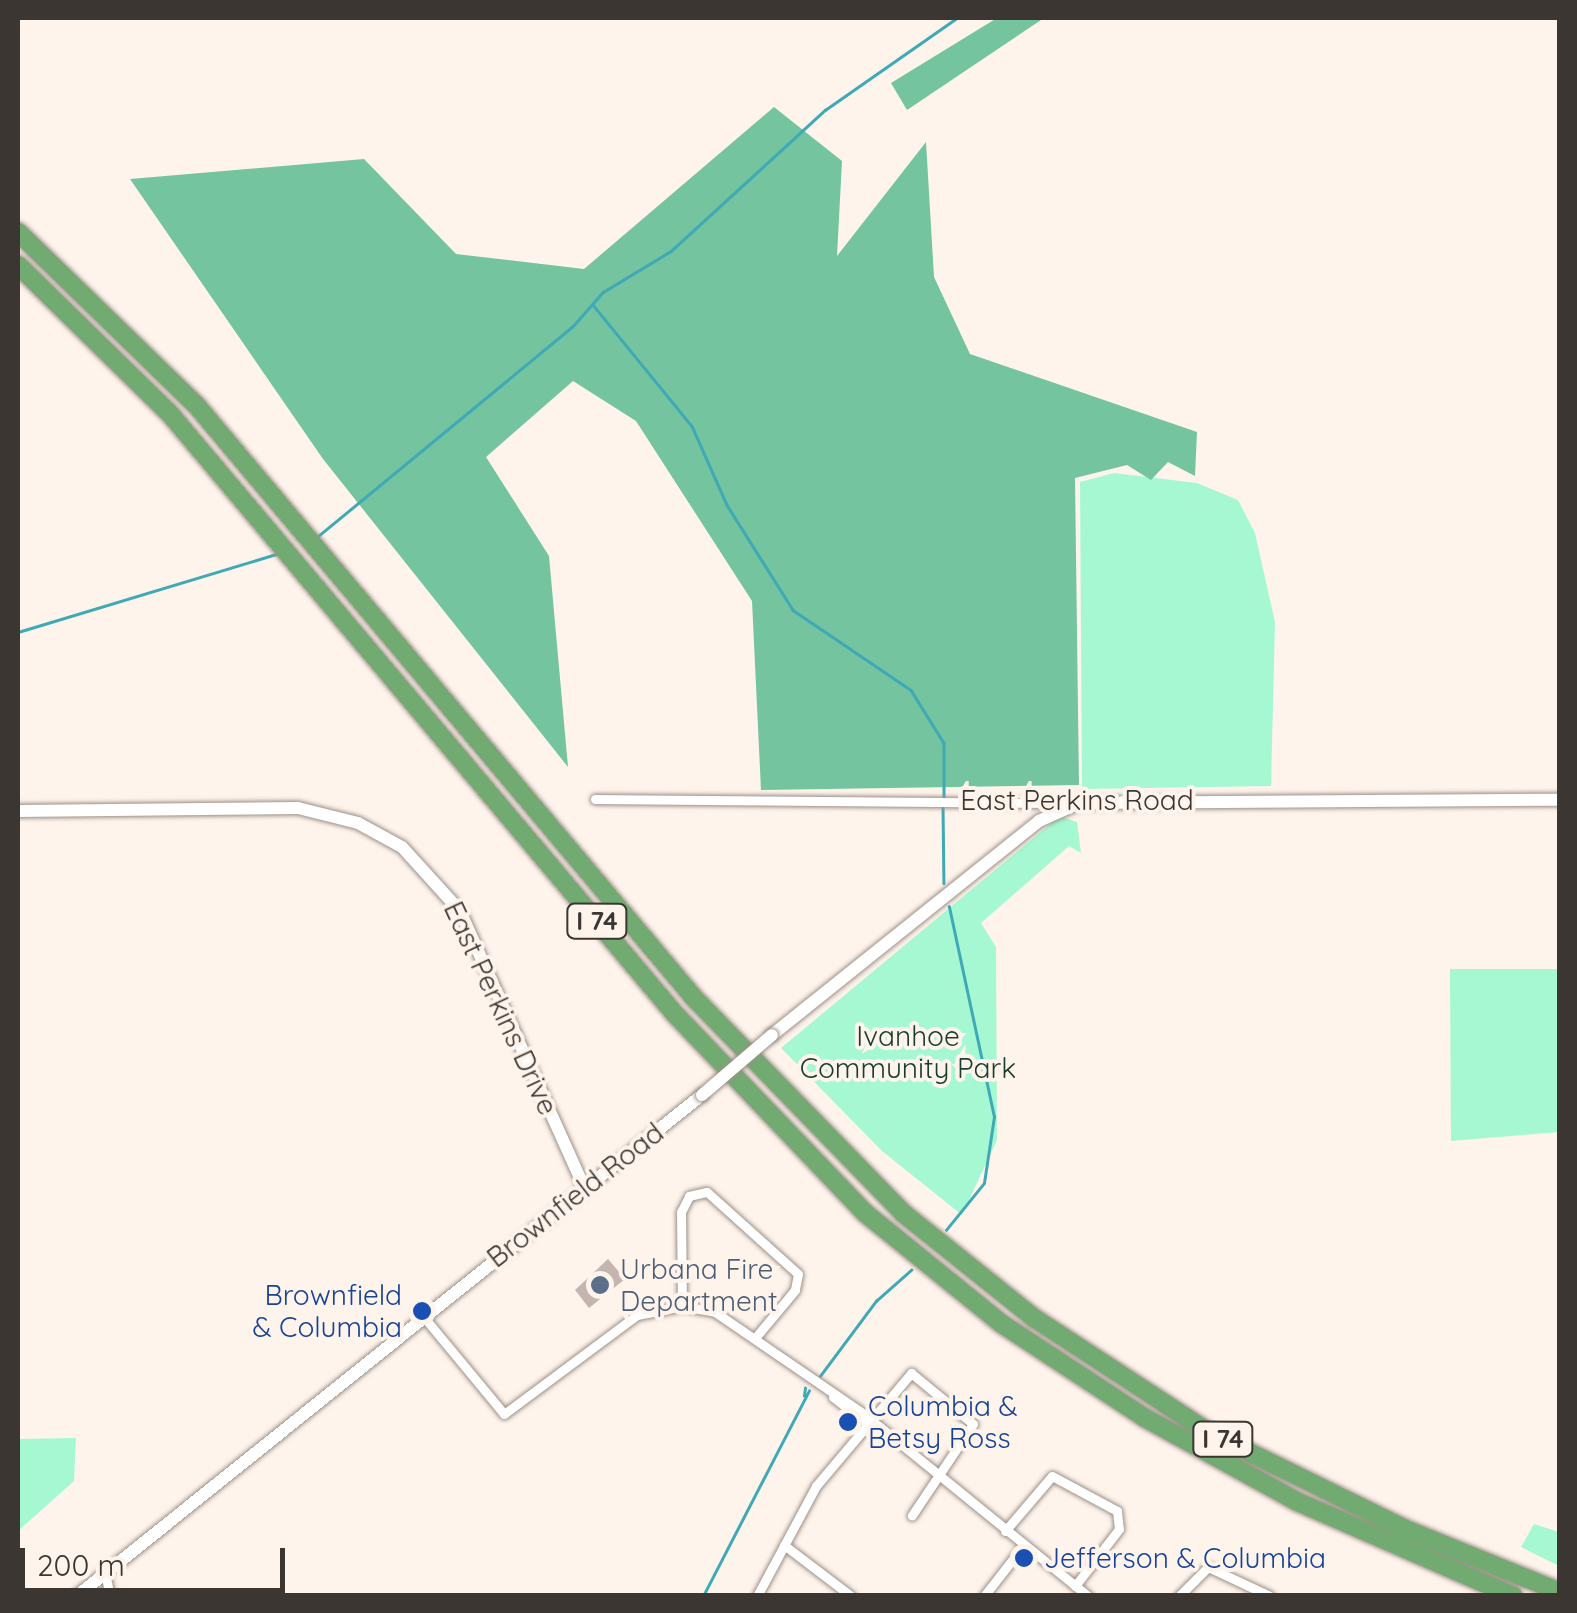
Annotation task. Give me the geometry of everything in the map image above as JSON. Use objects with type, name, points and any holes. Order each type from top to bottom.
[{"type":"highway","name":"I 74","points":[[18,232],[149,354],[287,509],[695,999],[904,1213],[1147,1395],[1405,1528],[1560,1592]]},
{"type":"highway","name":"I 74","points":[[18,265],[135,376],[263,522],[674,1013],[865,1213],[1080,1378],[1234,1469],[1378,1538],[1513,1596]]},
{"type":"highway","points":[[1405,1528],[1560,1582]]},
{"type":"highway","points":[[1378,1538],[1484,1596]]},
{"type":"street","name":"East Perkins Road","points":[[595,800],[1560,800]]},
{"type":"street","name":"Brownfield Road","points":[[77,1596],[1039,822],[1079,803]]},
{"type":"street","name":"East Perkins Drive","points":[[18,810],[286,808],[381,833],[448,892],[584,1187]]},
{"type":"street","points":[[682,1306],[681,1212],[689,1196],[707,1192],[798,1274],[795,1290],[755,1338]]},
{"type":"street","points":[[424,1316],[504,1414],[630,1318],[682,1306],[715,1312],[833,1397],[1088,1596]]},
{"type":"street","points":[[757,1596],[784,1545],[865,1422],[911,1372],[968,1413],[972,1430],[912,1514]]},
{"type":"street","points":[[1005,1531],[1052,1476],[1117,1511],[1120,1529],[1075,1586]]},
{"type":"street","points":[[784,1545],[851,1596]]},
{"type":"street","points":[[984,1596],[1023,1546]]},
{"type":"street","points":[[1179,1596],[1208,1567],[1270,1596]]},
{"type":"street","points":[[105,1573],[110,1596]]},
{"type":"green space","points":[[997,18],[1044,18],[907,110],[891,83]]},
{"type":"green space","points":[[774,107],[842,161],[837,256],[926,142],[934,277],[970,354],[1197,432],[1195,476],[1168,462],[1151,480],[1127,465],[1075,478],[1079,785],[761,790],[752,601],[636,421],[573,381],[486,457],[549,556],[568,767],[323,459],[130,179],[364,159],[456,254],[584,269]]},
{"type":"green space","points":[[1114,473],[1197,483],[1238,500],[1255,533],[1275,622],[1271,786],[1082,789],[1080,482]]},
{"type":"green space","name":"Ivanhoe Community Park","points":[[1060,816],[1077,822],[1081,853],[1069,846],[981,923],[996,947],[997,1140],[962,1215],[882,1151],[781,1048]]},
{"type":"green space","points":[[1450,969],[1559,969],[1559,1132],[1451,1141]]},
{"type":"green space","points":[[76,1438],[74,1481],[18,1531],[18,1439]]},
{"type":"green space","points":[[1534,1524],[1559,1532],[1559,1566],[1521,1547]]},
{"type":"building","name":"Urbana Fire Department","points":[[608,1259],[625,1279],[589,1308],[575,1290]]},
{"type":"waterway","points":[[317,537],[572,327],[603,292],[671,251],[825,110],[957,18]]},
{"type":"waterway","points":[[594,306],[692,426],[727,505],[793,610],[911,690],[944,743],[944,798]]},
{"type":"waterway","points":[[18,632],[277,554]]},
{"type":"waterway","points":[[943,806],[944,883]]},
{"type":"waterway","points":[[946,1230],[984,1183],[994,1117],[949,907]]},
{"type":"waterway","points":[[820,1376],[876,1301],[911,1270]]},
{"type":"waterway","points":[[804,1396],[805,1388]]},
{"type":"waterway","points":[[703,1596],[809,1391]]},
{"type":"place","name":"Urbana Fire Department","points":[[600,1285]]},
{"type":"place","name":"Brownfield & Columbia","points":[[422,1311]]},
{"type":"place","name":"Columbia & Betsy Ross","points":[[848,1422]]},
{"type":"place","name":"Jefferson & Columbia","points":[[1024,1558]]}]
